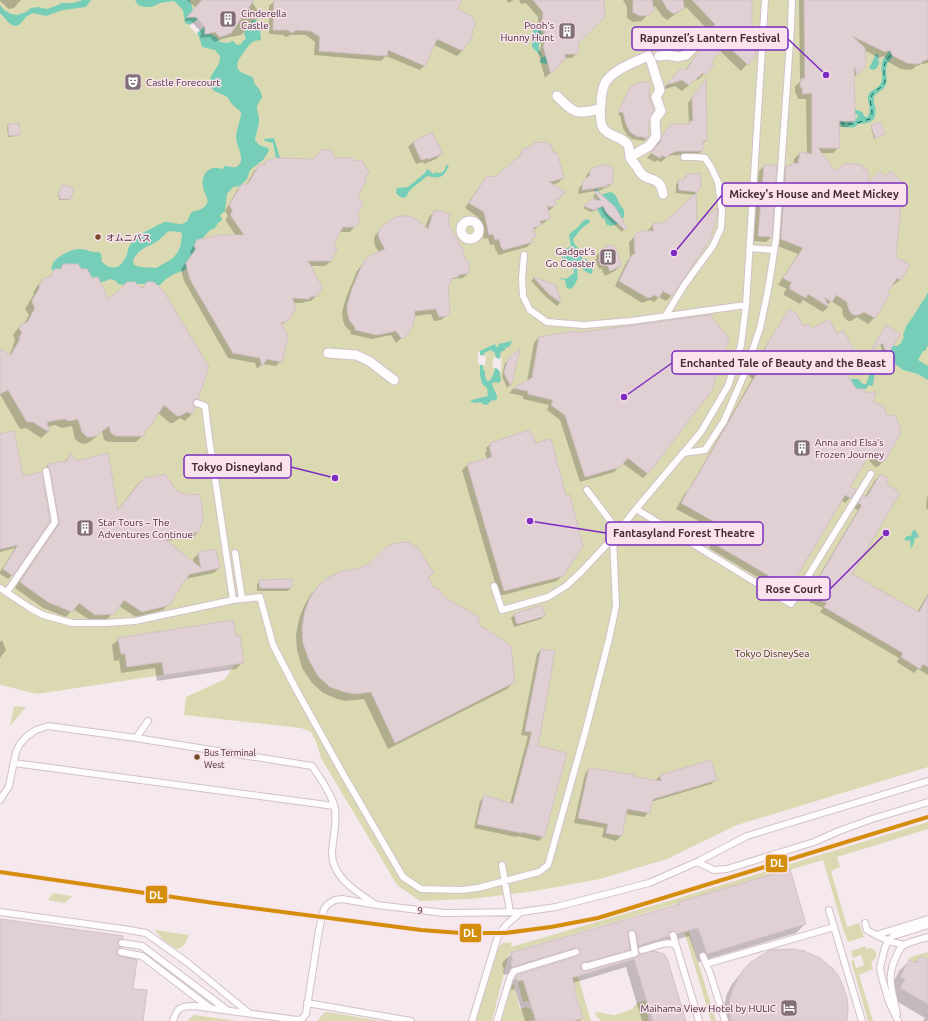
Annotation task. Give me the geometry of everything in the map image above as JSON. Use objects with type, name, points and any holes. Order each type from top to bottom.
[{"type":"street","points":[[659,56],[668,55],[678,57],[686,55],[692,49],[692,40]]},
{"type":"street","points":[[630,157],[649,146],[656,137],[655,119],[661,111],[656,97],[660,90],[648,56],[627,65],[613,74],[605,82],[600,109],[603,127],[610,134],[624,141],[628,145],[630,157],[640,173],[658,182],[661,186],[663,194]]},
{"type":"street","points":[[557,96],[572,111],[580,113],[600,109]]},
{"type":"street","points":[[328,353],[356,355],[369,361],[394,380]]},
{"type":"lane","points":[[494,586],[502,610],[548,597],[566,586],[618,532],[701,432],[728,386],[742,345],[746,305],[765,0]]},
{"type":"lane","points":[[683,453],[704,450],[724,421],[746,370],[760,328],[768,290],[776,231],[791,36],[792,0]]},
{"type":"lane","points":[[666,315],[685,284],[713,246],[721,228],[722,210],[718,182],[711,167],[705,158],[684,157]]},
{"type":"lane","points":[[750,248],[774,250]]},
{"type":"lane","points":[[524,254],[522,278],[523,296],[530,310],[547,322],[584,326],[746,305]]},
{"type":"lane","points":[[197,403],[205,406],[233,600]]},
{"type":"lane","points":[[7,592],[55,522],[46,471]]},
{"type":"lane","points":[[636,509],[791,604],[871,474]]},
{"type":"lane","points":[[587,490],[618,532]]},
{"type":"lane","points":[[0,589],[43,615],[72,623],[106,624],[135,621],[233,600],[260,597],[273,646],[342,772],[403,876],[421,889],[461,890],[478,888],[539,872],[548,865],[585,733],[616,606],[612,538]]},
{"type":"lane","points":[[235,552],[242,599]]},
{"type":"lane","points":[[136,738],[148,721]]},
{"type":"lane","points":[[0,800],[9,786],[16,752],[20,744],[27,736],[36,730],[48,726],[136,738],[312,766],[324,784],[334,806],[336,818],[332,854],[335,866],[339,874],[351,888],[377,905]]},
{"type":"lane","points":[[14,763],[334,806]]},
{"type":"lane","name":"9","points":[[307,1003],[324,909],[327,904],[335,900],[342,899],[444,913],[521,912],[556,907],[649,883],[697,862],[747,836],[928,781]]},
{"type":"lane","points":[[697,862],[714,870],[727,869],[814,842],[839,831],[928,802]]},
{"type":"lane","points":[[502,866],[510,912]]},
{"type":"lane","points":[[829,910],[862,1021]]},
{"type":"lane","points":[[0,912],[146,933],[188,964],[250,1014]]},
{"type":"lane","points":[[472,1021],[498,936],[506,925],[521,912]]},
{"type":"lane","points":[[876,935],[928,919]]},
{"type":"lane","points":[[865,923],[867,930],[876,935],[904,945]]},
{"type":"lane","points":[[898,1021],[889,1002],[880,968],[885,947],[893,936],[928,925]]},
{"type":"lane","points":[[706,964],[834,927]]},
{"type":"lane","points":[[585,966],[635,953],[632,934]]},
{"type":"lane","points":[[673,935],[699,1021]]},
{"type":"lane","points":[[898,1021],[895,1001],[890,984],[890,974],[894,961],[899,950],[904,945],[928,937]]},
{"type":"lane","points":[[122,943],[142,946],[228,1011]]},
{"type":"lane","points":[[642,950],[665,943],[671,943],[674,944],[677,950]]},
{"type":"lane","points":[[121,952],[142,956],[211,1008]]},
{"type":"lane","points":[[497,1021],[510,978],[514,971],[576,952]]},
{"type":"lane","points":[[703,956],[725,1021]]},
{"type":"lane","points":[[174,1021],[179,1008],[185,1006],[211,1008],[297,1020],[302,1019],[306,1014],[307,1003],[412,1021]]},
{"type":"green space","name":"Tokyo DisneySea","points":[[0,0],[928,0],[928,767],[737,825],[667,859],[600,879],[535,891],[471,899],[420,901],[397,885],[321,758],[311,732],[301,728],[184,715],[186,697],[225,679],[235,664],[37,694],[1,685]]},
{"type":"green space","points":[[14,706],[26,707],[10,726]]},
{"type":"green space","points":[[928,822],[928,829],[837,857],[840,867],[831,871],[847,927],[859,923],[864,937],[848,942],[823,860],[680,902],[716,1021],[711,1021],[676,904],[509,953],[492,1021],[474,1021],[498,947],[503,943],[512,942],[511,947]]},
{"type":"green space","points":[[53,893],[72,896],[65,903],[48,900]]},
{"type":"green space","points":[[155,930],[189,935],[183,946],[176,949],[162,939]]},
{"type":"green space","points":[[865,946],[866,949],[871,948],[876,953],[875,959],[871,962],[873,969],[859,975],[873,1021],[868,1021],[851,961],[854,960],[856,968],[864,965],[861,955],[853,958],[851,951]]},
{"type":"green space","points":[[928,952],[928,959],[920,956],[916,963],[908,958]]},
{"type":"green space","points":[[577,973],[591,1021],[574,1021],[583,1018],[571,975]]},
{"type":"green space","points":[[539,976],[531,1004],[529,1004],[529,1001],[523,1002],[518,983],[520,981]]},
{"type":"green space","points":[[514,984],[520,1009],[526,1007],[533,1010],[536,1019],[529,1021],[501,1021],[511,985]]},
{"type":"green space","points":[[645,1000],[649,1021],[601,1021],[594,1013],[599,1012],[615,1015],[632,1009],[637,1003]]},
{"type":"green space","points":[[325,1012],[334,1013],[380,1021],[317,1021]]},
{"type":"green space","points":[[194,1015],[238,1021],[187,1021]]},
{"type":"shaded area","points":[[83,0],[92,0],[86,7],[63,10],[46,16],[33,13],[27,16],[19,25],[15,26],[9,23],[0,13],[0,5],[4,10],[11,14],[17,15],[26,12],[31,8],[38,7],[47,9],[61,3],[73,3]]},
{"type":"shaded area","points":[[135,0],[190,0],[192,11],[205,26],[207,33],[216,37],[220,42],[228,43],[233,41],[237,45],[241,44],[246,39],[244,34],[245,30],[249,29],[249,24],[253,20],[257,20],[261,40],[252,42],[249,45],[240,58],[237,67],[241,72],[252,77],[261,92],[262,98],[257,106],[259,123],[255,140],[259,145],[268,148],[269,151],[263,160],[250,170],[247,179],[240,186],[233,187],[227,194],[225,211],[220,215],[222,220],[203,238],[197,240],[194,246],[196,249],[194,255],[191,255],[186,263],[187,268],[184,271],[171,276],[160,285],[157,285],[154,282],[137,284],[135,282],[127,282],[125,285],[118,284],[116,281],[111,279],[100,283],[98,277],[92,278],[87,269],[81,269],[78,264],[64,264],[61,269],[55,269],[54,271],[51,269],[53,263],[58,258],[69,251],[77,249],[99,252],[101,254],[102,262],[113,268],[117,267],[123,263],[130,245],[140,235],[165,222],[179,224],[184,223],[187,221],[192,212],[201,209],[206,205],[207,197],[204,190],[203,181],[204,175],[208,170],[215,168],[223,169],[224,166],[237,167],[241,160],[236,137],[241,113],[227,97],[213,90],[210,85],[211,76],[220,61],[220,56],[215,50],[202,47],[196,30],[191,25],[185,23],[183,10],[175,2],[160,3],[152,7],[138,5]],"holes":[[[170,231],[180,232],[182,234],[181,244],[178,252],[172,259],[156,268],[134,265],[133,260],[139,252],[155,243]]]},
{"type":"shaded area","points":[[533,24],[538,27],[542,34],[539,49],[543,57],[547,56],[547,64],[540,63],[542,57],[532,47],[532,40],[534,39],[531,25]]},
{"type":"shaded area","points":[[890,51],[893,57],[888,62],[886,68],[886,85],[874,96],[875,113],[873,120],[867,123],[858,124],[855,127],[842,127],[838,121],[851,121],[858,117],[857,114],[855,114],[854,109],[862,112],[865,117],[869,114],[870,109],[868,96],[881,83],[881,66],[884,58]]},
{"type":"shaded area","points":[[876,54],[878,54],[879,64],[876,69],[872,70],[869,68]]},
{"type":"shaded area","points":[[274,138],[280,158],[276,158],[273,143],[265,141],[264,139]]},
{"type":"shaded area","points":[[446,165],[449,165],[443,175],[438,177],[427,176],[410,190],[406,197],[403,198],[396,193],[397,188],[408,187],[425,173],[427,169],[433,174],[436,172],[440,173],[444,171]]},
{"type":"shaded area","points":[[597,189],[602,195],[609,192],[616,196],[620,206],[624,210],[624,217],[621,220],[619,219],[618,224],[611,226],[607,225],[604,218],[602,219],[597,209],[599,199],[594,190]]},
{"type":"shaded area","points":[[588,219],[590,222],[582,228],[573,239],[583,253],[583,260],[586,259],[593,264],[592,274],[584,270],[580,263],[576,263],[578,273],[577,279],[575,285],[568,289],[565,280],[560,278],[566,279],[574,273],[573,265],[569,265],[562,258],[563,252],[571,246],[569,235],[579,227],[582,222]]},
{"type":"shaded area","points":[[928,292],[928,345],[918,360],[928,366],[928,380],[918,374],[903,370],[894,363],[875,371],[873,385],[869,385],[866,389],[856,389],[848,379],[858,379],[863,384],[866,384],[869,376],[869,367],[886,357],[891,345],[897,346],[901,343],[907,324]]},
{"type":"shaded area","points":[[512,341],[509,347],[505,348],[505,350],[501,352],[499,370],[501,380],[499,383],[493,382],[492,384],[497,399],[494,401],[492,400],[487,405],[482,404],[481,402],[474,403],[470,401],[488,396],[487,388],[482,384],[480,375],[480,351],[495,344],[497,347],[499,346],[498,344]],"holes":[[[491,350],[495,353],[496,364],[494,372],[491,379],[487,381],[485,371],[483,369],[484,353]]]},
{"type":"shaded area","points":[[913,530],[915,530],[919,537],[915,538],[911,549],[910,540],[907,541],[904,539],[907,536],[911,536]]},
{"type":"pier","points":[[198,19],[205,26],[196,34],[189,26]]},
{"type":"pier","points":[[478,352],[480,352],[480,355],[486,356],[485,366],[478,364]]},
{"type":"pier","points":[[494,357],[500,359],[502,357],[501,371],[492,367]]},
{"type":"building","name":"Cinderella Castle","points":[[202,0],[254,0],[231,33],[220,37],[215,32],[205,34],[205,27],[196,17],[187,17]]},
{"type":"building","points":[[274,0],[462,0],[458,9],[471,16],[476,24],[472,30],[473,32],[469,43],[467,43],[463,51],[437,39],[425,66],[388,50],[387,56],[319,51],[320,37],[311,31],[296,30],[292,33],[288,30],[273,30]]},
{"type":"building","name":"Pooh's Hunny Hunt","points":[[533,0],[604,0],[605,17],[578,43],[578,54],[565,54],[565,60],[562,61],[551,74],[543,46],[545,39],[544,31],[542,30],[543,12]]},
{"type":"building","points":[[633,0],[652,0],[654,10],[649,15],[640,16],[633,12]]},
{"type":"building","points":[[662,0],[683,0],[684,8],[674,14],[668,10]]},
{"type":"building","points":[[692,0],[752,0],[752,27],[745,34],[757,43],[755,57],[748,65],[726,44],[711,62],[714,65],[705,75],[703,73],[689,85],[682,80],[666,85],[680,69],[687,69],[697,54],[708,43],[706,40],[716,30],[713,28],[715,24]]},
{"type":"building","points":[[804,0],[928,0],[928,59],[921,63],[907,63],[893,56],[890,50],[885,52],[852,36],[865,48],[866,63],[864,69],[857,75],[854,68],[855,121],[839,121],[840,148],[818,148],[835,171],[846,163],[863,165],[863,170],[868,169],[868,183],[880,171],[885,176],[891,171],[907,188],[902,195],[896,257],[910,265],[901,280],[897,278],[887,294],[890,295],[875,318],[864,312],[854,315],[849,310],[847,302],[836,295],[832,302],[824,297],[829,307],[808,294],[806,298],[790,289],[790,285],[792,283],[783,278],[803,248],[781,239],[786,166],[791,166],[791,163],[798,164],[800,152],[812,154],[812,93],[803,94],[802,87],[800,87],[801,79],[805,78]]},
{"type":"building","points":[[706,79],[707,141],[703,141],[703,151],[677,151],[670,154],[667,158],[662,155],[660,158],[651,153],[661,141],[662,136],[671,124],[690,124],[690,121],[693,121],[692,97]]},
{"type":"building","points":[[643,82],[650,82],[649,98],[654,110],[649,119],[648,138],[636,136],[630,132],[623,112],[618,112],[630,87]]},
{"type":"building","points":[[881,122],[885,134],[875,138],[871,125]]},
{"type":"building","points":[[19,123],[20,135],[9,136],[8,124]]},
{"type":"building","points":[[432,132],[439,144],[442,154],[429,159],[421,160],[413,142]]},
{"type":"building","points":[[545,142],[551,145],[553,153],[557,152],[564,178],[549,182],[566,193],[562,194],[560,198],[555,200],[556,205],[550,207],[547,205],[550,219],[540,221],[541,225],[533,228],[536,237],[532,238],[533,242],[503,250],[499,239],[495,240],[493,234],[489,235],[484,212],[469,203],[485,178],[488,176],[495,177],[521,155],[523,149],[530,147],[534,143]]},
{"type":"building","points":[[321,150],[331,150],[335,158],[353,158],[354,161],[362,160],[369,172],[358,196],[363,205],[357,215],[360,219],[356,227],[343,227],[334,244],[337,249],[331,261],[308,261],[321,284],[322,289],[317,296],[310,297],[309,299],[292,298],[296,308],[289,320],[281,323],[288,337],[282,362],[267,359],[262,366],[260,358],[233,353],[192,283],[186,263],[196,249],[194,246],[197,240],[219,235],[244,235],[231,216],[233,211],[229,205],[242,184],[248,184],[259,165],[265,164],[266,160],[273,160],[274,158],[315,159]]},
{"type":"building","points":[[607,164],[613,168],[613,184],[582,190],[583,182],[590,175],[592,168]]},
{"type":"building","points":[[764,165],[777,165],[772,237],[758,236]]},
{"type":"building","points":[[700,173],[701,187],[699,188],[698,192],[679,190],[678,180],[684,180],[686,175]]},
{"type":"building","points":[[62,185],[74,188],[71,199],[60,199],[60,196],[58,196]]},
{"type":"building","points":[[597,191],[615,207],[627,228],[625,230],[607,213],[603,206],[594,210],[584,206],[592,199],[601,201],[595,192]]},
{"type":"building","points":[[696,193],[697,223],[717,208],[717,214],[711,238],[672,296],[663,291],[659,298],[655,295],[648,298],[619,281],[632,255],[635,254],[634,236],[640,231],[654,231],[652,224],[665,222]]},
{"type":"building","points":[[434,210],[437,212],[437,210],[450,214],[448,223],[463,250],[466,261],[469,261],[469,273],[458,275],[458,277],[453,278],[449,285],[448,300],[450,313],[447,316],[439,317],[436,309],[415,311],[412,327],[408,334],[402,339],[396,331],[377,335],[355,330],[355,327],[350,321],[347,307],[352,289],[362,265],[371,255],[385,249],[378,234],[380,229],[393,218],[408,216],[416,219],[428,229]]},
{"type":"building","name":"Gadget's Go Coaster","points":[[613,245],[617,251],[621,266],[610,271],[600,255],[602,254],[601,250]]},
{"type":"building","points":[[63,264],[78,264],[81,269],[87,269],[92,278],[98,277],[108,299],[121,289],[127,282],[135,282],[142,289],[147,282],[154,282],[164,292],[209,367],[198,399],[194,399],[193,406],[195,407],[193,414],[187,412],[177,416],[164,405],[151,425],[145,430],[144,436],[116,436],[111,433],[109,426],[104,430],[103,429],[98,435],[87,437],[82,432],[78,419],[70,421],[63,419],[47,422],[49,432],[33,422],[27,422],[8,390],[0,394],[0,349],[11,355],[22,333],[19,328],[22,324],[27,323],[35,308],[32,301],[40,287],[39,286],[44,278],[50,277],[55,269],[61,269]]},
{"type":"building","points":[[533,277],[556,285],[561,303],[549,294]]},
{"type":"building","name":"Anna and Elsa's Frozen Journey","points":[[789,309],[796,313],[803,326],[809,324],[811,329],[829,319],[837,334],[843,330],[857,356],[842,365],[856,389],[862,389],[867,393],[876,392],[873,402],[884,406],[887,416],[895,415],[900,427],[900,435],[885,461],[880,462],[871,452],[850,487],[856,490],[851,498],[845,495],[790,588],[713,543],[722,526],[681,503],[757,373],[753,371],[769,341]]},
{"type":"building","points":[[710,315],[729,338],[712,390],[648,474],[628,458],[620,467],[585,477],[565,415],[551,405],[553,400],[528,394],[528,391],[513,388],[532,378],[539,337],[574,331],[575,333]]},
{"type":"building","points":[[886,325],[901,334],[887,355],[883,343],[871,350]]},
{"type":"building","points":[[520,349],[511,386],[504,373],[508,359]]},
{"type":"building","points":[[529,430],[530,434],[533,434],[535,443],[551,439],[566,496],[570,495],[583,546],[563,576],[504,591],[467,464],[492,457],[489,446],[491,446],[490,443]]},
{"type":"building","points":[[14,431],[23,476],[42,472],[50,521],[13,576],[3,569],[18,545],[0,549],[0,434]]},
{"type":"building","points":[[108,453],[118,510],[146,477],[154,477],[165,474],[176,490],[189,495],[199,494],[202,505],[203,519],[199,532],[161,536],[201,568],[198,552],[216,549],[220,568],[190,574],[180,587],[170,605],[142,612],[124,600],[114,614],[95,615],[79,603],[72,612],[48,602],[20,582],[59,524],[48,464],[67,461],[70,454],[77,461]]},
{"type":"building","points":[[880,474],[889,479],[886,483],[900,493],[852,574],[919,612],[928,596],[928,667],[923,664],[920,669],[901,657],[903,653],[824,607],[827,603],[813,597],[817,590],[813,588],[862,505],[858,503],[863,495],[867,497]]},
{"type":"building","points":[[403,542],[417,547],[434,573],[427,578],[432,582],[431,585],[442,592],[441,595],[480,618],[477,623],[511,646],[515,682],[395,743],[371,692],[354,694],[345,692],[330,687],[318,676],[309,660],[303,643],[302,628],[305,611],[310,598],[318,586],[329,577],[341,572],[360,568],[370,563],[384,549],[393,544]]},
{"type":"building","points":[[292,579],[292,588],[260,588],[259,580]]},
{"type":"building","points":[[542,605],[545,616],[517,624],[514,614]]},
{"type":"building","points":[[233,620],[236,636],[240,635],[244,663],[164,675],[162,662],[127,667],[125,654],[121,654],[118,638]]},
{"type":"building","points":[[541,649],[555,651],[538,746],[567,753],[544,837],[477,824],[484,795],[513,804],[532,732],[525,731]]},
{"type":"building","points":[[711,760],[717,780],[653,799],[650,813],[627,809],[622,836],[606,833],[608,824],[578,818],[589,768],[635,775],[634,777],[661,781],[660,775]]},
{"type":"building","points":[[790,869],[806,924],[707,954],[698,928],[677,934],[674,931],[671,931],[669,936],[638,946],[636,932],[631,930],[628,932],[630,950],[583,962],[581,964],[581,969],[586,971],[636,957],[639,954],[654,951],[664,954],[667,958],[686,1021],[653,1021],[634,959],[572,978],[576,990],[574,990],[583,1018],[574,1021],[536,1021],[523,980],[517,981],[517,975],[577,956],[580,953],[580,950],[575,948],[512,967],[511,961],[513,961],[510,953],[680,904],[679,902]]},
{"type":"building","points":[[0,919],[123,936],[123,939],[120,939],[118,942],[119,946],[122,948],[117,949],[117,954],[137,960],[133,989],[147,990],[143,1021],[0,1021]]},
{"type":"building","points":[[793,949],[804,951],[820,958],[838,975],[847,998],[847,1021],[731,1021],[729,1007],[730,998],[734,986],[743,970],[750,963],[768,951]]},
{"type":"building","points":[[920,956],[928,959],[928,1004],[900,988],[905,979],[900,977],[909,960],[916,963]]},
{"type":"ferry route","points":[[841,121],[843,124],[853,124],[870,119],[872,114],[872,95],[884,84],[884,68],[891,55]]},
{"type":"transit line","name":"DL","points":[[0,872],[214,903],[421,930],[461,933],[505,933],[551,927],[598,918],[928,817]]},
{"type":"place","name":"Cinderella Castle","points":[[228,19]]},
{"type":"place","name":"Pooh's Hunny Hunt","points":[[567,31]]},
{"type":"place","name":"Rapunzel’s Lantern Festival","points":[[826,75]]},
{"type":"place","name":"Castle Forecourt","points":[[133,82]]},
{"type":"place","name":"オムニバス","points":[[98,237]]},
{"type":"place","name":"Mickey's House and Meet Mickey","points":[[674,253]]},
{"type":"place","name":"Gadget's Go Coaster","points":[[608,257]]},
{"type":"place","name":"Enchanted Tale of Beauty and the Beast","points":[[624,397]]},
{"type":"place","name":"Anna and Elsa's Frozen Journey","points":[[802,448]]},
{"type":"place","name":"Tokyo Disneyland","points":[[335,478]]},
{"type":"place","name":"Fantasyland Forest Theatre","points":[[530,521]]},
{"type":"place","name":"Star Tours – The Adventures Continue","points":[[85,528]]},
{"type":"place","name":"Rose Court","points":[[886,533]]},
{"type":"place","name":"Bus Terminal West","points":[[197,757]]},
{"type":"place","name":"Maihama View Hotel by HULIC","points":[[789,1008]]}]
